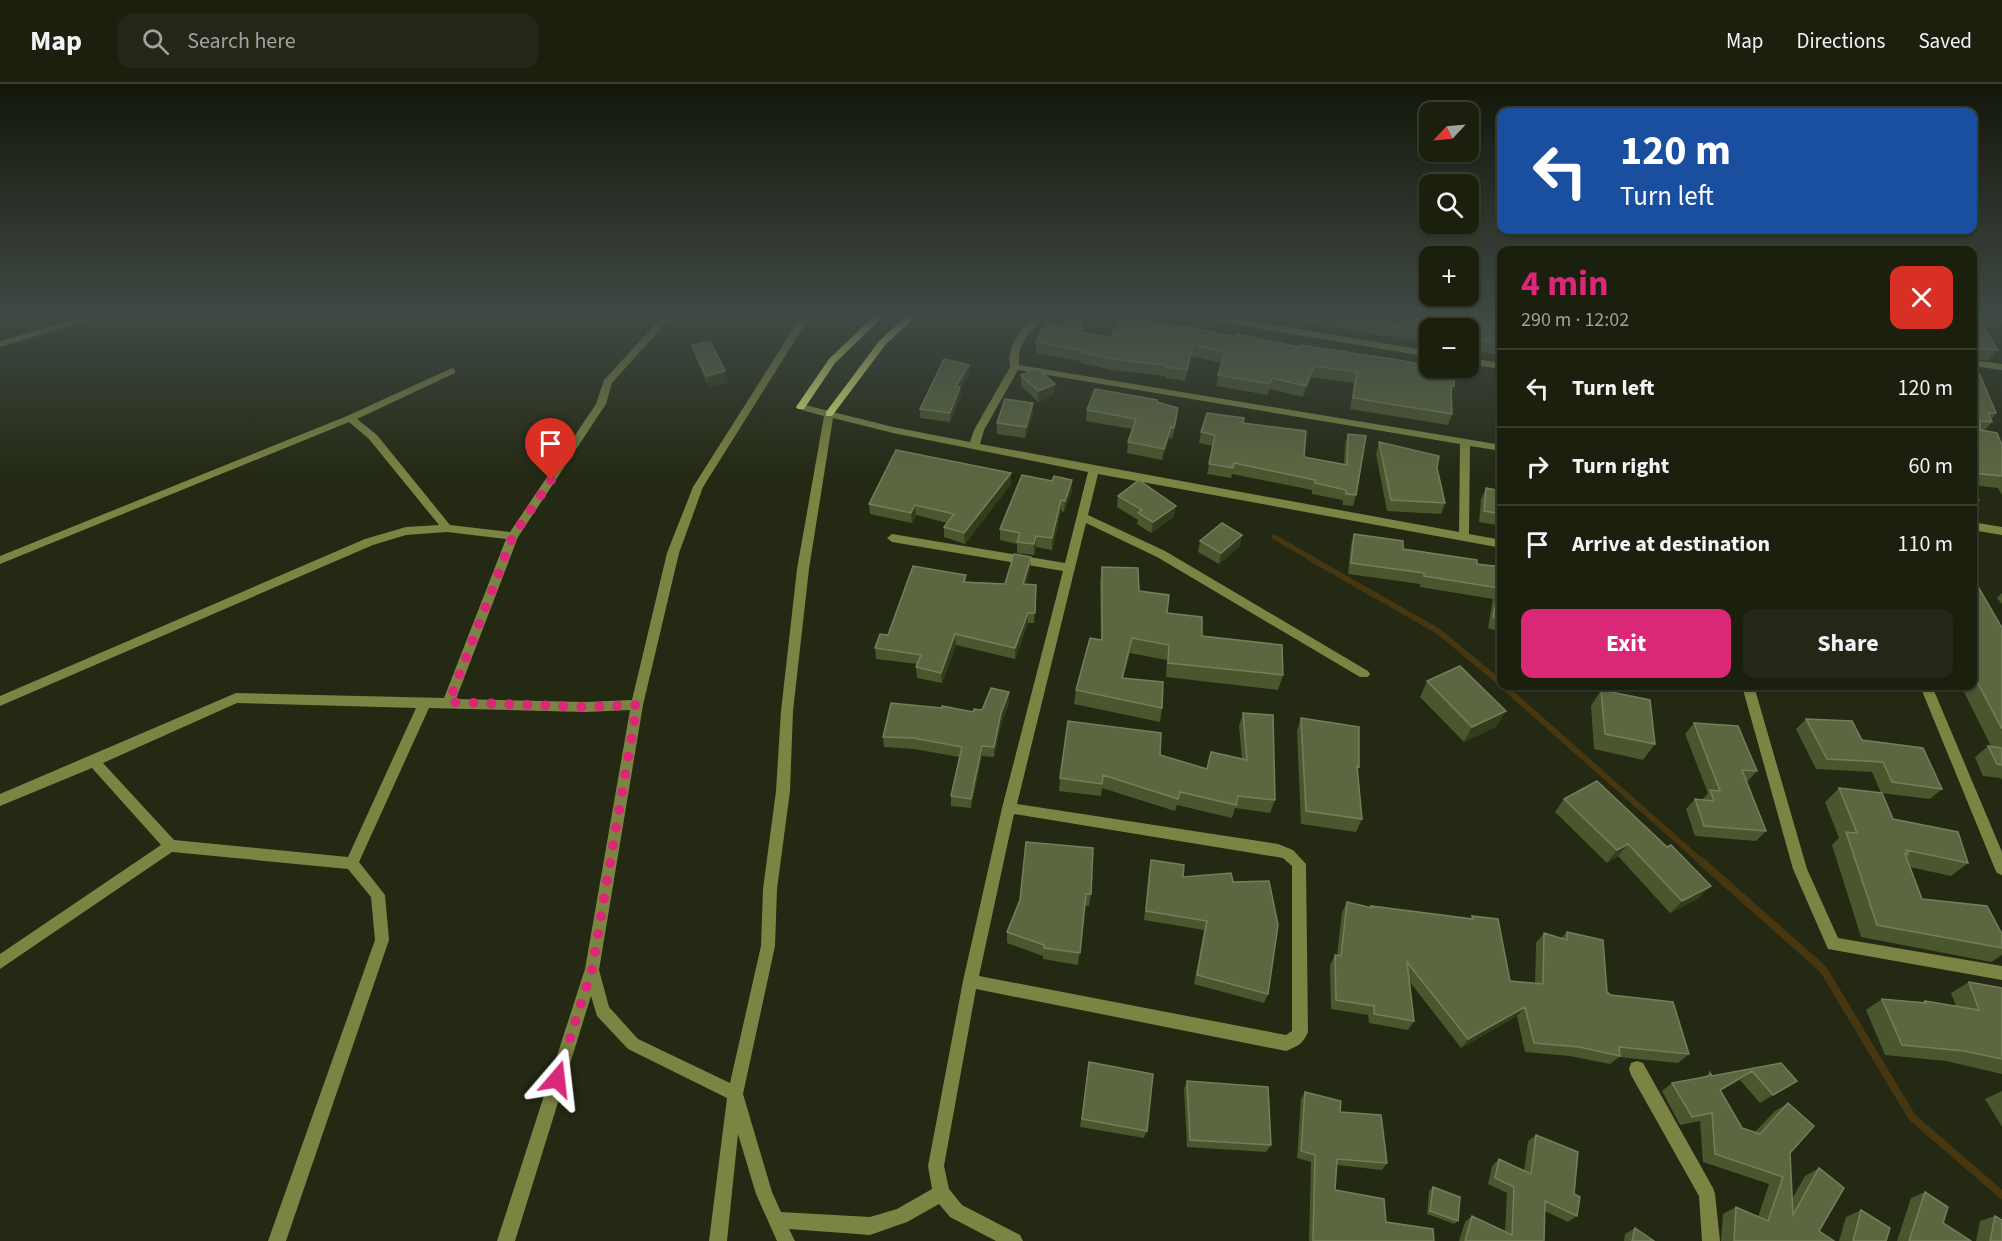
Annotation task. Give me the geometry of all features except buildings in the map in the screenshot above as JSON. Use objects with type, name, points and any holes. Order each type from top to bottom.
[{"type":"street","points":[[449,702],[513,536],[601,404],[608,382],[620,369]]},
{"type":"street","points":[[506,1241],[592,969],[637,705],[673,553],[698,487],[773,369]]},
{"type":"street","points":[[827,369],[801,407],[893,430],[1004,453],[1497,543]]},
{"type":"street","points":[[718,1241],[735,1094],[768,946],[770,889],[783,791],[787,711],[803,569],[829,414],[863,369]]},
{"type":"street","points":[[974,446],[979,430],[1014,369]]},
{"type":"street","points":[[1027,369],[1497,447]]},
{"type":"street","points":[[0,560],[350,418],[452,371]]},
{"type":"street","points":[[350,418],[373,437],[447,528]]},
{"type":"street","points":[[1464,538],[1465,442]]},
{"type":"street","points":[[1014,1241],[956,1211],[941,1193],[936,1166],[970,981],[1009,808],[1094,470]]},
{"type":"street","points":[[1082,517],[1161,554],[1364,674]]},
{"type":"street","points":[[1977,527],[2002,531]]},
{"type":"street","points":[[0,701],[369,542],[406,531],[447,528],[513,536]]},
{"type":"street","points":[[892,538],[1070,568]]},
{"type":"street","points":[[1749,690],[1800,869],[1833,944],[2002,973]]},
{"type":"street","points":[[1928,690],[2002,869]]},
{"type":"street","points":[[0,800],[236,698],[585,707],[637,705]]},
{"type":"street","points":[[352,863],[425,702]]},
{"type":"street","points":[[94,760],[170,846]]},
{"type":"street","points":[[970,981],[1286,1043],[1296,1039],[1300,1032],[1299,864],[1288,854],[1278,850],[1009,808]]},
{"type":"street","points":[[0,962],[170,846],[352,863],[378,895],[382,940],[277,1241]]},
{"type":"street","points":[[592,969],[602,1011],[633,1044],[735,1094],[764,1194],[786,1241]]},
{"type":"street","points":[[1637,1069],[1707,1194],[1711,1241]]},
{"type":"street","points":[[776,1220],[870,1226],[901,1216],[941,1193]]},
{"type":"waterway","points":[[1274,537],[1313,559]]},
{"type":"waterway","points":[[1310,558],[1438,631],[1497,680]]},
{"type":"waterway","points":[[1508,690],[1703,863]]},
{"type":"waterway","points":[[1701,861],[1823,969],[1912,1117],[2002,1195]]},
{"type":"route","points":[[551,480],[513,536],[449,702],[585,707],[637,705],[592,969],[557,1079]]}]
